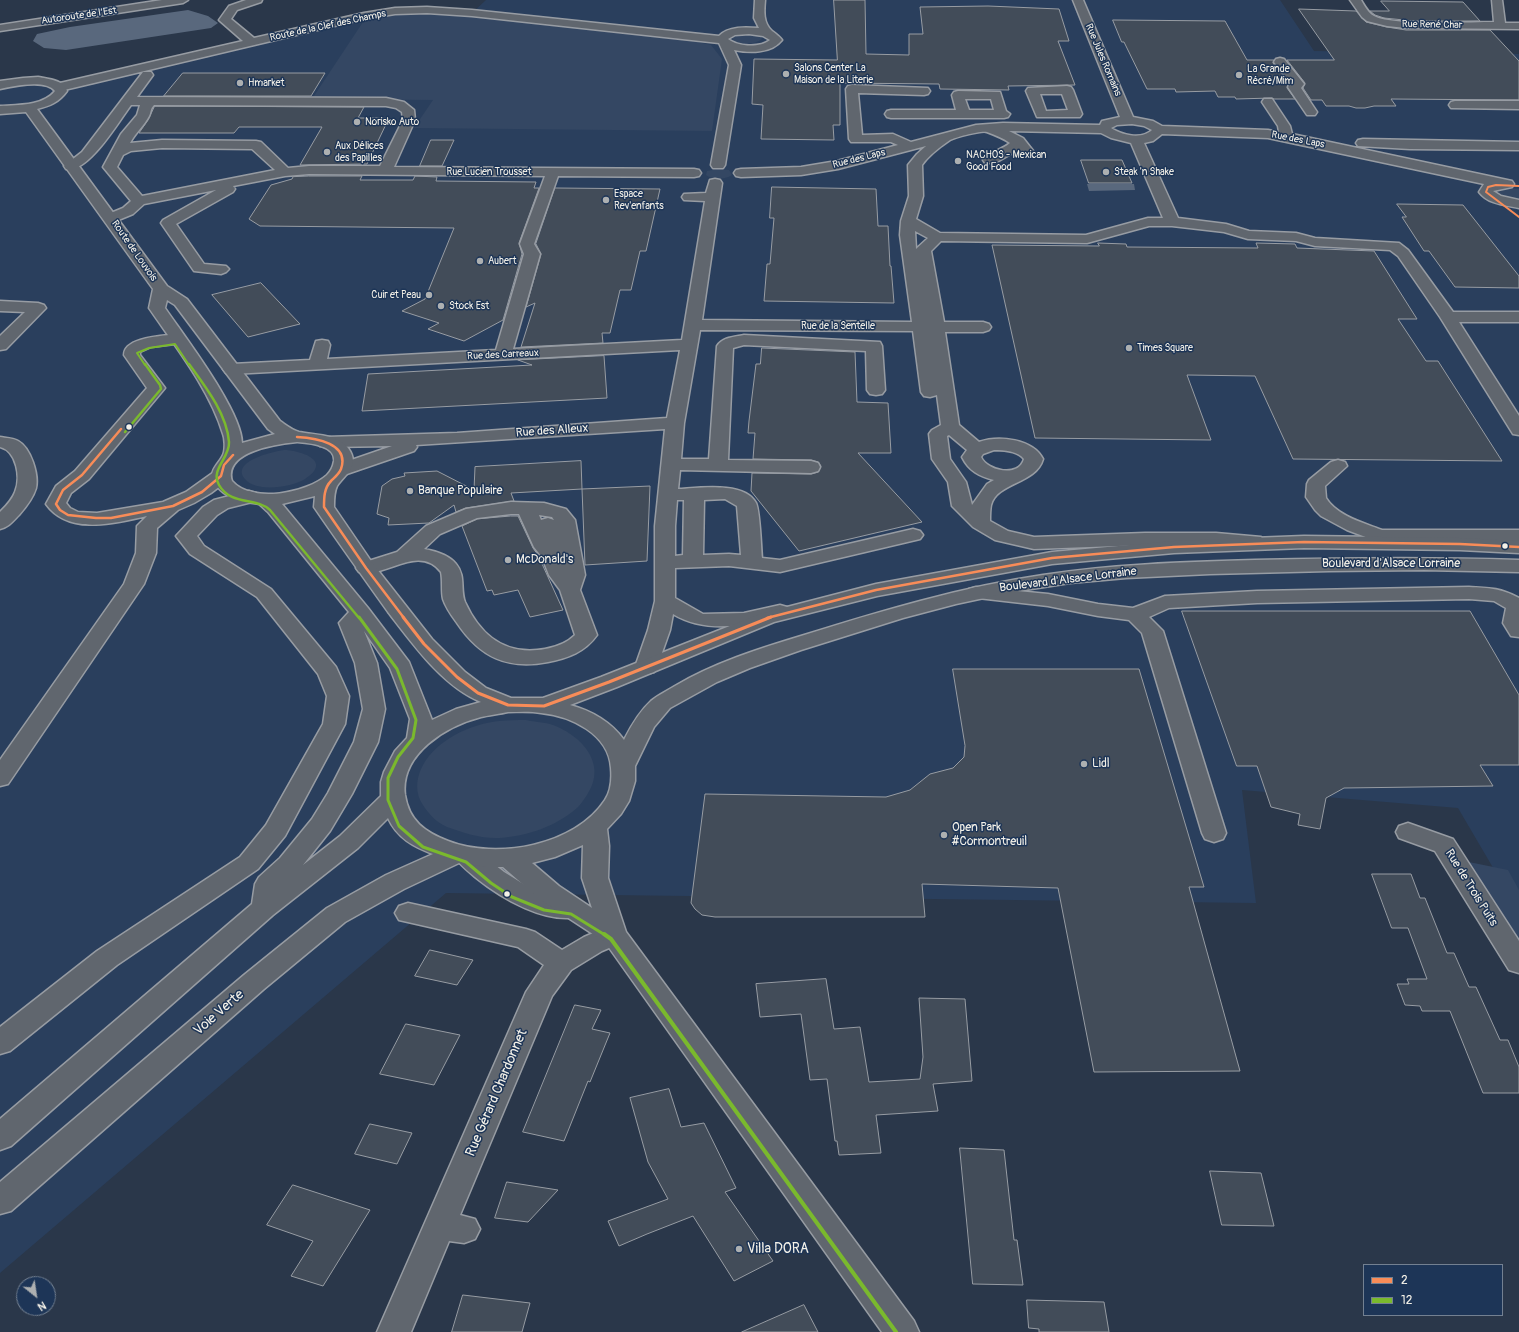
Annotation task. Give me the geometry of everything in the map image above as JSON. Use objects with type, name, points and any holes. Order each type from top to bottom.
[{"type":"main road","name":"Autoroute de l’Est","points":[[0,22],[155,0]]},
{"type":"main road","name":"Autoroute de l’Est","points":[[0,28],[183,0]]},
{"type":"main road","points":[[252,42],[225,20],[233,8],[257,0]]},
{"type":"main road","points":[[760,0],[758,16],[763,27],[769,34]]},
{"type":"main road","name":"Rue Jules Romains","points":[[1078,0],[1128,120]]},
{"type":"main road","name":"Rue René Char","points":[[1355,0],[1366,15],[1371,19],[1387,23],[1406,25],[1519,26]]},
{"type":"main road","points":[[1497,0],[1500,26]]},
{"type":"main road","name":"Route de la Clef des Champs","points":[[60,87],[364,16],[395,11],[442,11],[650,32],[728,37]]},
{"type":"main road","points":[[533,20],[541,12],[578,13]]},
{"type":"main road","points":[[612,28],[621,15]]},
{"type":"main road","points":[[728,37],[758,16]]},
{"type":"main road","points":[[728,37],[753,31],[769,34],[775,37],[776,40],[772,44],[749,52],[735,65]]},
{"type":"main road","points":[[728,37],[743,48],[766,46]]},
{"type":"main road","points":[[689,197],[714,190],[734,180],[741,174],[736,168],[718,165],[735,65],[728,37]]},
{"type":"main road","points":[[1280,62],[1298,84],[1294,87],[1311,112]]},
{"type":"main road","points":[[71,166],[87,155],[147,75]]},
{"type":"main road","points":[[0,110],[42,104],[55,98],[61,91],[60,87],[46,82],[5,80]]},
{"type":"main road","points":[[909,145],[893,138],[856,139],[852,90],[924,91]]},
{"type":"main road","points":[[888,90],[893,138]]},
{"type":"main road","points":[[964,114],[958,95],[996,95],[1001,114]]},
{"type":"main road","points":[[128,101],[386,102],[400,105],[408,110],[409,120],[385,171]]},
{"type":"main road","points":[[139,201],[110,167],[128,134],[143,116],[145,107],[152,101]]},
{"type":"main road","points":[[1268,102],[1285,132],[1323,132],[1342,139],[1367,143],[1519,146]]},
{"type":"main road","points":[[1455,105],[1519,105]]},
{"type":"main road","name":"Route de Louvois","points":[[29,107],[71,166],[111,218],[161,289],[181,302],[274,425],[286,433],[297,437]]},
{"type":"main road","points":[[891,114],[1029,114],[1037,128]]},
{"type":"main road","points":[[1128,120],[1154,125],[1159,130],[1157,135],[1148,138],[1136,139],[1121,138],[1110,134],[1104,129],[1107,124],[1116,121],[1128,120]]},
{"type":"main road","name":"Rue des Laps","points":[[741,174],[801,171],[838,165],[909,145],[976,130],[1003,127],[1104,129]]},
{"type":"main road","name":"Rue des Laps","points":[[976,130],[988,130],[1007,134],[1018,141],[1027,152]]},
{"type":"main road","name":"Rue des Laps","points":[[1159,130],[1285,132],[1435,170],[1513,185]]},
{"type":"main road","points":[[946,136],[935,147],[923,154],[915,164],[916,196],[908,221],[907,235],[928,327],[944,431],[941,459],[957,482],[962,506],[980,523],[1002,536],[1034,543],[1144,539],[1216,539],[1287,543]]},
{"type":"main road","points":[[1136,139],[1172,222]]},
{"type":"main road","points":[[990,160],[1016,145],[1018,141]]},
{"type":"main road","points":[[119,151],[128,147],[146,144],[256,145],[285,172]]},
{"type":"main road","name":"Rue Lucien Trousset","points":[[111,218],[128,211],[139,201],[285,172],[309,170],[553,172],[694,168],[718,165]]},
{"type":"main road","points":[[694,168],[694,176],[714,190]]},
{"type":"main road","name":"Rue des Laps","points":[[1435,170],[1493,198],[1519,217]]},
{"type":"main road","points":[[503,355],[532,254],[527,244],[553,172]]},
{"type":"main road","name":"Rue Lucien Trousset","points":[[221,269],[200,268],[168,223],[242,180]]},
{"type":"main road","points":[[1513,185],[1496,185],[1488,187],[1486,192],[1493,198],[1519,204]]},
{"type":"main road","points":[[646,667],[659,630],[665,601],[665,526],[675,423],[693,325],[714,190]]},
{"type":"main road","points":[[908,221],[937,237],[1087,239],[1148,222],[1172,222],[1226,228],[1248,235],[1296,237],[1316,242],[1394,246],[1403,253],[1448,317],[1519,430]]},
{"type":"main road","points":[[928,327],[923,250],[937,237]]},
{"type":"main road","points":[[161,289],[157,308],[198,368],[223,411],[233,436],[234,455]]},
{"type":"main road","points":[[0,306],[38,308],[0,345]]},
{"type":"main road","points":[[1448,317],[1519,317]]},
{"type":"main road","points":[[693,325],[732,342]]},
{"type":"main road","name":"Rue de la Sentelle","points":[[693,325],[983,327]]},
{"type":"main road","points":[[173,506],[111,518],[81,518],[68,515],[60,510],[56,504],[63,490],[82,475],[156,388],[132,355],[132,350],[137,346],[146,343],[177,339]]},
{"type":"main road","points":[[718,465],[725,346],[732,342],[744,340],[874,346],[876,390]]},
{"type":"main road","points":[[317,365],[322,345]]},
{"type":"main road","name":"Rue des Carreaux","points":[[232,369],[689,345]]},
{"type":"main road","name":"Rue des Alleux","points":[[326,442],[380,442],[675,423]]},
{"type":"main road","points":[[944,431],[976,450]]},
{"type":"main road","points":[[0,778],[134,584],[146,553],[147,526],[173,506],[202,492],[221,476],[224,466],[234,455],[246,447],[280,438],[312,438],[336,447],[342,454],[344,462],[324,497],[324,507],[366,568],[424,644],[457,677],[478,693],[508,705]]},
{"type":"main road","name":"Rue des Alleux","points":[[257,498],[282,499],[316,490],[335,476],[430,439]]},
{"type":"main road","points":[[0,442],[9,443],[19,449],[24,463],[27,488],[17,506],[0,523]]},
{"type":"main road","points":[[980,523],[982,503],[994,488],[1026,471],[1031,467],[1033,462],[1032,457],[1028,452],[1016,447],[1002,444],[983,446],[972,454],[974,465],[980,469],[998,475],[1018,474]]},
{"type":"main road","points":[[671,464],[811,467]]},
{"type":"main road","points":[[1338,466],[1316,484],[1317,500],[1333,516],[1367,532],[1379,536],[1519,536]]},
{"type":"main road","points":[[221,476],[229,489],[257,498],[275,508],[361,612],[401,668],[421,719],[418,740]]},
{"type":"main road","points":[[27,488],[63,490]]},
{"type":"main road","points":[[668,495],[727,493],[740,498],[747,504],[752,563]]},
{"type":"main road","points":[[694,494],[694,561]]},
{"type":"main road","points":[[0,1043],[107,958],[249,863],[276,830],[334,724],[338,696],[328,672],[264,592],[197,550],[186,536],[210,511],[221,504],[257,498]]},
{"type":"main road","points":[[403,557],[433,530],[472,513],[544,509],[559,513],[565,520],[575,575],[570,590]]},
{"type":"main road","points":[[366,568],[403,557],[421,554],[435,558],[445,564],[453,575],[454,600],[470,628],[494,651],[515,658],[543,657],[566,651],[583,640],[586,634],[570,590],[559,575],[551,555],[558,546],[556,533],[548,524],[520,511]]},
{"type":"main road","points":[[665,562],[729,560],[780,566],[913,535]]},
{"type":"main road","name":"Boulevard d'Alsace Lorraine","points":[[544,706],[767,618],[876,590],[1052,558],[1174,547],[1287,543],[1460,544],[1519,547]]},
{"type":"main road","name":"Boulevard d'Alsace Lorraine","points":[[624,765],[638,733],[657,707],[697,682],[765,654],[889,615],[976,593],[1041,581],[1080,576],[1174,568],[1314,564],[1472,564],[1519,566]]},
{"type":"main road","points":[[665,601],[702,620],[744,619],[876,590]]},
{"type":"main road","points":[[976,593],[1048,600],[1098,610],[1135,615],[1165,602],[1257,598],[1469,594],[1498,596],[1518,604],[1514,623],[1519,631]]},
{"type":"main road","points":[[264,908],[268,884],[289,864],[320,825],[340,794],[366,742],[374,709],[366,663],[350,624],[361,612]]},
{"type":"main road","points":[[1135,615],[1152,631],[1214,833]]},
{"type":"main road","points":[[463,856],[509,858],[541,853],[570,842],[594,826],[613,807],[623,786],[624,765],[616,744],[599,726],[574,713],[544,706],[508,705],[474,711],[444,723],[418,740],[402,759],[393,778],[393,799],[403,823],[425,842],[463,856],[514,893],[545,905],[573,909]]},
{"type":"main road","points":[[0,1137],[264,908],[349,842],[393,799]]},
{"type":"main road","points":[[594,826],[596,846],[595,878],[614,935],[902,1332]]},
{"type":"main road","name":"Rue de Trois Puits","points":[[1408,832],[1444,845],[1519,963]]},
{"type":"main road","name":"Voie Verte","points":[[0,1201],[254,982],[336,915],[394,882],[463,856]]},
{"type":"main road","points":[[509,858],[550,893],[614,935]]},
{"type":"main road","points":[[408,913],[526,939],[561,963]]},
{"type":"main road","name":"Rue Gérard Chardonnet","points":[[394,1332],[452,1228],[540,992],[561,963],[593,944],[614,935]]},
{"type":"shaded area","points":[[486,0],[1280,0],[1314,51],[1519,54],[1519,912],[1458,808],[1242,790],[1256,903],[446,893],[0,1273],[0,85],[11,83],[55,84],[395,11],[472,13]]},
{"type":"shaded area","points":[[188,10],[208,16],[218,23],[211,28],[66,50],[44,48],[33,41],[37,34],[70,27]]},
{"type":"shaded area","points":[[437,12],[689,40],[711,45],[722,59],[712,131],[414,128],[433,100],[312,99],[365,19],[402,13]]},
{"type":"shaded area","points":[[748,34],[760,36],[762,39],[747,44],[732,39],[735,36]]},
{"type":"shaded area","points":[[718,169],[729,170],[732,175],[719,179],[706,175],[707,171]]},
{"type":"shaded area","points":[[1087,184],[1134,184],[1135,190],[1089,191]]},
{"type":"shaded area","points":[[1508,188],[1519,189],[1519,201],[1503,199],[1495,192],[1496,190]]},
{"type":"shaded area","points":[[285,450],[299,452],[312,458],[316,467],[313,473],[299,482],[274,487],[257,486],[245,479],[242,473],[248,462],[272,452]]},
{"type":"shaded area","points":[[506,720],[526,720],[550,724],[564,730],[574,736],[589,752],[595,773],[593,784],[579,806],[561,820],[542,829],[521,835],[500,838],[480,837],[466,833],[447,827],[435,819],[420,800],[417,782],[419,773],[429,756],[446,741],[466,730],[488,723]]},
{"type":"shaded area","points":[[1464,861],[1508,870],[1519,890],[1519,952]]},
{"type":"building","points":[[834,0],[865,0],[866,54],[909,55],[909,34],[923,34],[920,7],[988,6],[1059,9],[1069,41],[1058,41],[1075,85],[1008,86],[1009,90],[940,89],[939,84],[840,83],[840,125],[833,125],[834,140],[761,139],[763,105],[752,104],[754,59],[837,60]]},
{"type":"building","points":[[1381,1],[1463,2],[1480,21],[1414,21],[1384,18],[1375,15],[1370,11],[1389,11]]},
{"type":"building","points":[[1299,9],[1356,11],[1366,22],[1406,30],[1490,30],[1519,61],[1519,100],[1391,99],[1396,106],[1356,108],[1349,106],[1326,106],[1322,100],[1311,100],[1303,88],[1305,83],[1287,60],[1334,60]]},
{"type":"building","points":[[1113,20],[1225,21],[1247,60],[1274,60],[1273,63],[1289,83],[1287,88],[1295,99],[1236,99],[1235,97],[1218,97],[1215,91],[1176,92],[1175,89],[1147,89],[1124,42],[1122,42]]},
{"type":"building","name":"Hmarket","points":[[183,73],[325,73],[311,96],[164,96]]},
{"type":"building","points":[[155,106],[364,107],[358,118],[389,118],[367,164],[300,165],[322,127],[239,127],[234,133],[139,133]]},
{"type":"building","points":[[431,140],[454,140],[442,166],[420,166]]},
{"type":"building","name":"Steak 'n Shake","points":[[1081,160],[1122,160],[1132,183],[1089,183]]},
{"type":"building","points":[[362,176],[360,180],[413,180],[415,176],[437,177],[436,181],[536,182],[534,188],[539,188],[519,243],[522,254],[503,320],[464,341],[428,329],[439,323],[402,311],[425,299],[454,228],[260,226],[249,219],[271,185],[292,179],[293,177]]},
{"type":"building","points":[[772,187],[876,189],[878,226],[888,226],[894,303],[764,301],[767,264],[770,264],[774,218],[770,218]]},
{"type":"building","points":[[555,188],[660,189],[646,251],[640,251],[631,290],[620,290],[610,333],[602,333],[603,343],[521,347],[535,303],[526,307],[541,254],[536,244]]},
{"type":"building","points":[[1397,204],[1463,205],[1519,276],[1519,288],[1455,287],[1429,251],[1424,251],[1402,217],[1406,217]]},
{"type":"building","points":[[1098,243],[1126,244],[1127,247],[1258,248],[1256,243],[1295,244],[1297,248],[1374,251],[1417,319],[1398,319],[1426,361],[1438,361],[1502,461],[1293,459],[1255,376],[1187,375],[1211,440],[1035,438],[992,245],[1099,246]]},
{"type":"building","points":[[261,283],[300,324],[248,337],[212,295]]},
{"type":"building","points":[[762,348],[855,352],[857,402],[888,403],[891,453],[858,453],[922,522],[799,551],[751,491],[752,473],[811,474],[818,472],[821,466],[818,462],[811,460],[753,459],[755,433],[748,433],[756,364],[760,364]]},
{"type":"building","points":[[604,356],[607,398],[362,411],[368,374],[532,365],[518,360]]},
{"type":"building","points":[[581,461],[582,489],[511,493],[514,501],[466,508],[456,512],[454,505],[429,523],[388,525],[389,518],[377,514],[382,486],[392,479],[405,476],[404,473],[437,471],[474,490],[475,467]]},
{"type":"building","points":[[650,486],[647,561],[585,565],[582,489]]},
{"type":"building","name":"McDonald's","points":[[518,516],[563,610],[530,617],[518,590],[494,595],[492,590],[487,591],[462,526],[477,519]]},
{"type":"building","points":[[1182,611],[1470,611],[1519,695],[1519,765],[1480,765],[1493,786],[1344,788],[1326,798],[1320,829],[1298,825],[1300,814],[1271,807],[1257,766],[1237,766]]},
{"type":"building","name":"Open Park #Cormontreuil","points":[[953,669],[1139,669],[1204,887],[1189,887],[1240,1071],[1094,1072],[1058,888],[922,884],[925,917],[715,917],[702,915],[695,909],[691,903],[705,794],[886,797],[910,790],[930,774],[953,768],[964,757],[965,746]]},
{"type":"building","points":[[1372,874],[1411,874],[1420,898],[1425,898],[1447,953],[1454,953],[1469,987],[1476,987],[1500,1040],[1508,1040],[1519,1067],[1519,1093],[1483,1093],[1450,1011],[1422,1011],[1420,1006],[1405,1005],[1397,984],[1409,984],[1407,979],[1427,979],[1408,928],[1392,928]]},
{"type":"building","points":[[430,950],[473,960],[457,985],[415,976]]},
{"type":"building","points":[[826,979],[834,1029],[860,1027],[869,1082],[920,1079],[923,1057],[919,998],[965,999],[972,1081],[933,1084],[938,1111],[876,1115],[881,1153],[839,1155],[837,1141],[835,1141],[827,1079],[810,1080],[801,1014],[760,1017],[756,984]]},
{"type":"building","points":[[575,1005],[601,1010],[592,1029],[610,1033],[590,1082],[588,1081],[564,1141],[523,1132]]},
{"type":"building","points":[[406,1024],[460,1035],[434,1085],[380,1074]]},
{"type":"building","points":[[669,1089],[681,1127],[704,1123],[736,1188],[725,1192],[773,1261],[734,1281],[693,1216],[619,1246],[608,1221],[668,1199],[648,1162],[630,1098]]},
{"type":"building","points":[[370,1124],[412,1133],[397,1164],[355,1154]]},
{"type":"building","points":[[960,1148],[1004,1150],[1014,1240],[1017,1240],[1023,1285],[973,1284]]},
{"type":"building","points":[[1210,1171],[1261,1173],[1274,1226],[1222,1225]]},
{"type":"building","points":[[507,1182],[558,1190],[528,1222],[495,1218]]},
{"type":"building","points":[[293,1185],[370,1210],[323,1286],[291,1276],[313,1241],[267,1225]]},
{"type":"building","points":[[463,1295],[530,1303],[522,1332],[452,1332]]},
{"type":"building","points":[[1027,1300],[1104,1302],[1109,1332],[1039,1332],[1039,1329],[1029,1328]]},
{"type":"building","points":[[804,1305],[818,1332],[742,1332]]},
{"type":"transit line","name":"2","points":[[1519,186],[1496,185],[1488,187],[1486,192],[1519,217]]},
{"type":"transit line","name":"12","points":[[125,432],[161,389],[160,385],[137,353],[149,348],[175,344],[207,391],[222,418],[227,431],[229,443],[228,449],[216,473],[219,485],[237,499],[262,504],[272,512],[357,615],[397,669],[416,720],[413,738],[398,757],[388,778],[388,800],[399,826],[423,847],[466,862],[491,883],[512,897],[544,910],[571,914],[611,939],[896,1332]]},
{"type":"transit line","name":"2","points":[[121,429],[82,475],[63,490],[56,504],[60,510],[68,515],[111,518],[173,506],[202,492],[221,476],[224,465],[233,455]]},
{"type":"transit line","name":"2","points":[[297,437],[313,439],[330,444],[341,453],[343,460],[341,469],[327,487],[324,497],[324,507],[366,568],[424,644],[457,677],[478,693],[508,705],[544,706],[609,682],[767,618],[876,590],[1052,558],[1174,547],[1304,542],[1460,544],[1519,547]]},
{"type":"place","name":"Salons Center La Maison de la Literie","points":[[786,74]]},
{"type":"place","name":"La Grande Récré/Mim","points":[[1239,75]]},
{"type":"place","name":"Hmarket","points":[[240,83]]},
{"type":"place","name":"Norisko Auto","points":[[357,122]]},
{"type":"place","name":"Aux Délices des Papilles","points":[[327,152]]},
{"type":"place","name":"NACHOS - Mexican Good Food","points":[[958,161]]},
{"type":"place","name":"Steak 'n Shake","points":[[1106,172]]},
{"type":"place","name":"Espace Rev'enfants","points":[[606,200]]},
{"type":"place","name":"Aubert","points":[[480,261]]},
{"type":"place","name":"Cuir et Peau","points":[[429,295]]},
{"type":"place","name":"Stock Est","points":[[441,306]]},
{"type":"place","name":"Times Square","points":[[1129,348]]},
{"type":"place","name":"Banque Populaire","points":[[410,491]]},
{"type":"place","name":"McDonald's","points":[[508,560]]},
{"type":"place","name":"Lidl","points":[[1084,764]]},
{"type":"place","name":"Open Park #Cormontreuil","points":[[944,835]]},
{"type":"place","name":"Villa DORA","points":[[739,1249]]}]
